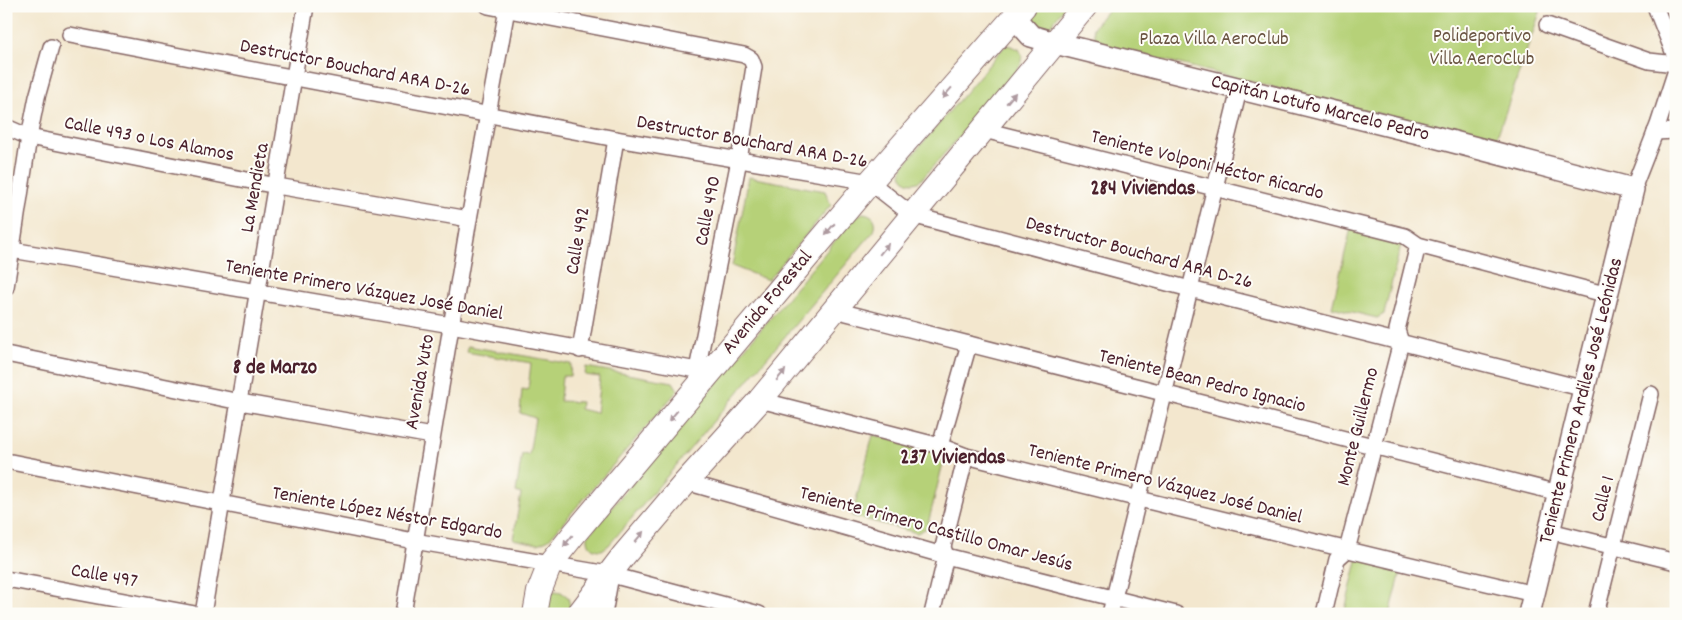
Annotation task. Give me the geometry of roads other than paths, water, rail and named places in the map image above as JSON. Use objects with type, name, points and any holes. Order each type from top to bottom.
[{"type":"main road","points":[[579,614],[608,574],[686,482],[760,400],[1085,6]]},
{"type":"main road","name":"Avenida Forestal","points":[[535,614],[539,592],[550,564],[701,375],[1019,11]]},
{"type":"street","name":"La Mendieta","points":[[203,614],[306,6]]},
{"type":"street","points":[[488,6],[506,9]]},
{"type":"street","points":[[1655,6],[1676,59]]},
{"type":"street","name":"Calle 490","points":[[506,9],[744,54],[751,59],[754,67],[701,375]]},
{"type":"street","name":"Avenida Yuto","points":[[403,614],[450,326],[506,9]]},
{"type":"street","name":"Capitán Lotufo Marcelo Pedro","points":[[1019,11],[1031,36],[1055,43],[1431,136],[1633,189]]},
{"type":"street","points":[[1547,25],[1649,61],[1676,64]]},
{"type":"street","name":"Destructor Bouchard ARA D-26","points":[[70,35],[616,139],[870,182],[912,215],[1190,289],[1585,389]]},
{"type":"street","points":[[6,287],[29,137],[37,97],[51,47]]},
{"type":"street","points":[[1633,189],[1676,70]]},
{"type":"street","points":[[1110,614],[1239,90]]},
{"type":"street","name":"Calle 493 o Los Alamos","points":[[6,128],[29,137],[277,186],[469,219]]},
{"type":"street","name":"Teniente Volponi Héctor Ricardo","points":[[984,130],[1405,236],[1418,245],[1608,295]]},
{"type":"street","points":[[1655,132],[1676,131]]},
{"type":"street","name":"Calle 492","points":[[580,350],[616,139]]},
{"type":"street","name":"Teniente Primero Ardiles José Leónidas","points":[[1532,604],[1633,189]]},
{"type":"street","name":"Monte Guillermo","points":[[1324,614],[1337,559],[1347,550],[1375,445],[1401,342],[1397,330],[1418,245]]},
{"type":"street","name":"Teniente Primero Vázquez José Daniel","points":[[12,250],[450,326],[701,375]]},
{"type":"street","name":"Teniente Bean Pedro Ignacio","points":[[835,310],[1560,493]]},
{"type":"street","points":[[940,446],[969,344]]},
{"type":"street","points":[[6,354],[240,402],[432,436]]},
{"type":"street","name":"Calle 1","points":[[1596,614],[1651,394]]},
{"type":"street","name":"Teniente Primero Vázquez José Daniel","points":[[760,400],[940,446],[966,456],[1347,550],[1532,604]]},
{"type":"street","points":[[932,614],[946,556],[942,547],[966,456]]},
{"type":"street","name":"Teniente López Néstor Edgardo","points":[[6,461],[414,541],[608,574],[759,614]]},
{"type":"street","name":"Teniente Primero Castillo Omar Jesús","points":[[686,482],[946,556],[1176,614]]},
{"type":"street","points":[[1550,531],[1676,562]]},
{"type":"street","points":[[601,614],[608,574]]},
{"type":"street","name":"Calle 497","points":[[6,579],[195,614]]},
{"type":"district","name":"284 Viviendas","points":[[1143,190]]},
{"type":"district","name":"8 de Marzo","points":[[275,369]]},
{"type":"district","name":"237 Viviendas","points":[[953,459]]},
{"type":"park label","name":"Plaza Villa AeroClub","points":[[1214,40]]},
{"type":"park label","name":"Polideportivo Villa AeroClub","points":[[1482,48]]}]
